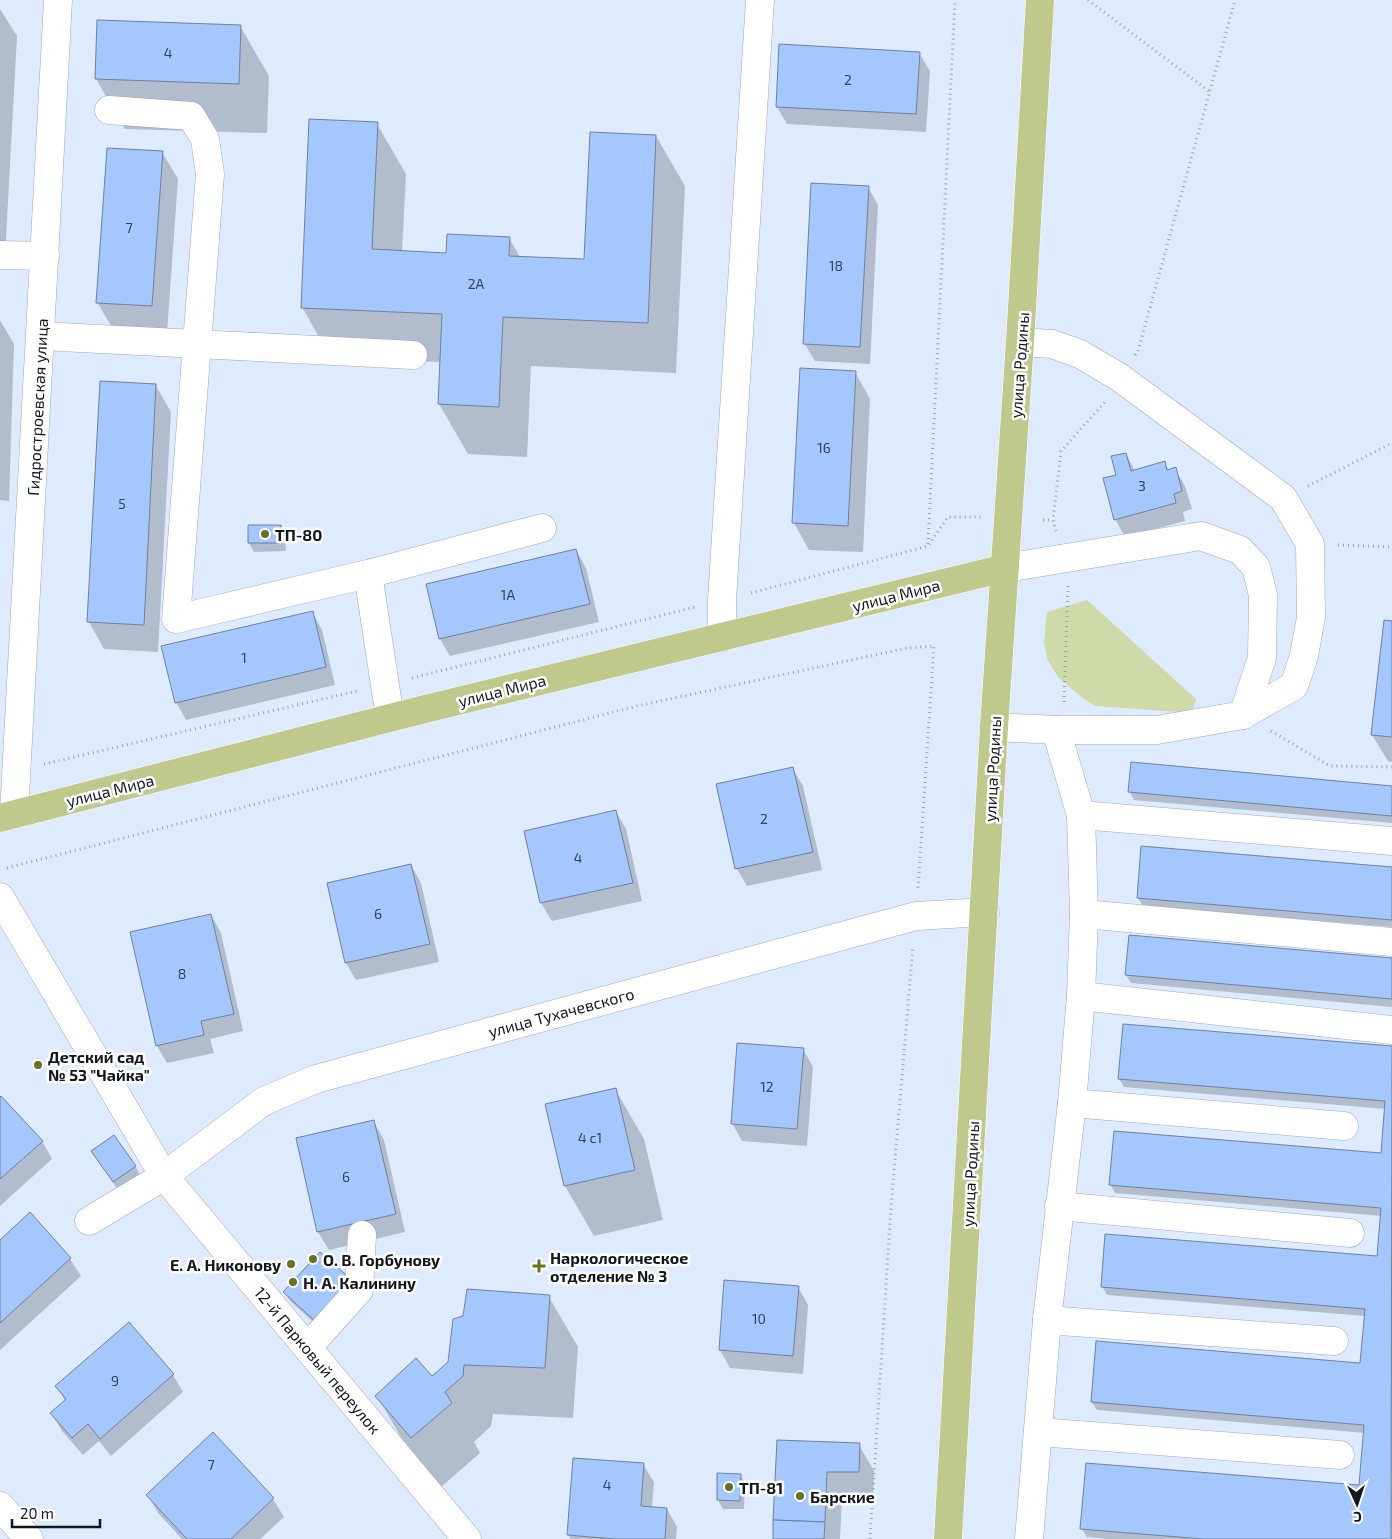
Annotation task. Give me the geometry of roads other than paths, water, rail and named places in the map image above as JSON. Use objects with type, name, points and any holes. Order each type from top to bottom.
[{"type":"main road","name":"улица Родины","points":[[948,1539],[994,727],[1006,568],[1040,0]]},
{"type":"main road","name":"улица Мира","points":[[7,816],[390,718],[1006,568]]},
{"type":"street","name":"Гидростроевская улица","points":[[7,816],[18,770],[58,0]]},
{"type":"street","points":[[722,637],[722,600],[760,0]]},
{"type":"street","points":[[109,110],[191,116],[205,139],[210,174],[176,619],[368,574],[542,528]]},
{"type":"street","points":[[0,255],[45,256]]},
{"type":"street","points":[[41,336],[198,342],[412,355]]},
{"type":"street","points":[[994,727],[1056,730],[1157,730],[1243,715],[1294,686],[1304,656],[1311,617],[1310,544],[1283,498],[1119,377],[1080,354],[1052,344],[1020,342]]},
{"type":"street","points":[[1006,568],[1201,536],[1240,550],[1256,567],[1263,596],[1262,658],[1243,715]]},
{"type":"street","points":[[368,574],[390,718]]},
{"type":"street","points":[[1029,1539],[1047,1320],[1072,1103],[1081,996],[1084,914],[1081,815],[1056,730]]},
{"type":"street","points":[[1081,815],[1392,841]]},
{"type":"street","name":"12-й Парковый переулок","points":[[0,897],[164,1176],[467,1539]]},
{"type":"street","name":"улица Тухачевского","points":[[89,1221],[164,1176],[264,1101],[316,1079],[916,916],[985,912]]},
{"type":"street","points":[[1084,914],[1392,942]]},
{"type":"street","points":[[1081,996],[1392,1030]]},
{"type":"street","points":[[1072,1103],[1344,1126]]},
{"type":"street","points":[[1059,1206],[1350,1233]]},
{"type":"street","points":[[308,1347],[359,1290],[362,1235]]},
{"type":"street","points":[[1047,1320],[1334,1341]]},
{"type":"street","points":[[1039,1432],[1340,1456]]},
{"type":"street","points":[[0,1506],[29,1539]]},
{"type":"place","name":"ТП-80","points":[[265,534]]},
{"type":"place","name":"Детский сад № 53 \"Чайка\"","points":[[38,1065]]},
{"type":"place","name":"О. В. Горбунову","points":[[313,1259]]},
{"type":"place","name":"Е. А. Никонову","points":[[291,1264]]},
{"type":"place","name":"Наркологическое отделение № 3","points":[[539,1266]]},
{"type":"place","name":"Н. А. Калинину","points":[[293,1282]]},
{"type":"place","name":"ТП-81","points":[[729,1487]]},
{"type":"place","name":"Барские","points":[[800,1496]]}]
